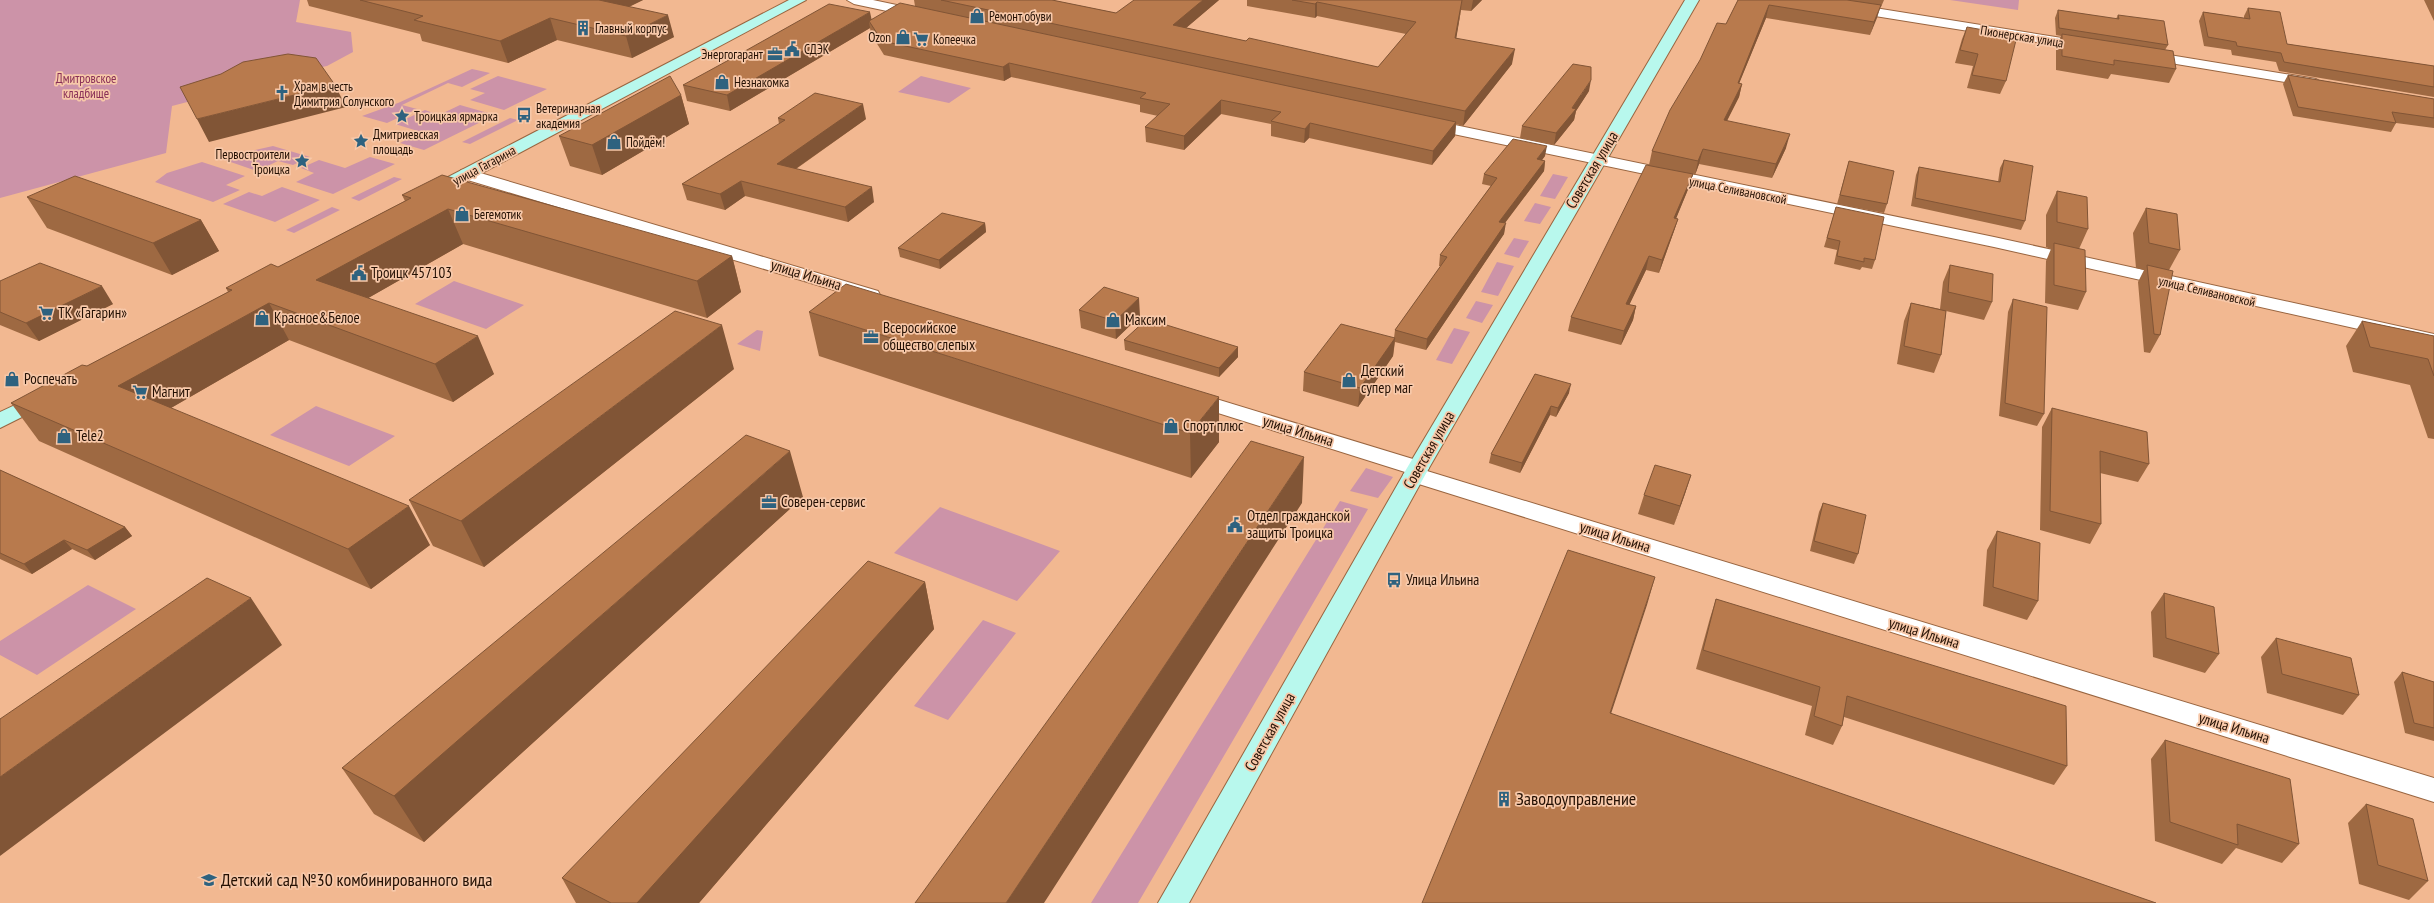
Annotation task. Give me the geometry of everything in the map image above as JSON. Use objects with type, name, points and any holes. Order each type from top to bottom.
[{"type":"street","name":"улица Гагарина","points":[[416,201],[799,0]]},
{"type":"street","points":[[854,0],[937,18]]},
{"type":"street","name":"Советская улица","points":[[1173,903],[1416,472],[1597,161],[1664,51],[1692,0]]},
{"type":"street","name":"Пионерская улица","points":[[1800,0],[2098,48]]},
{"type":"street","points":[[2129,53],[2334,86]]},
{"type":"street","name":"улица Селивановской","points":[[1413,121],[1597,161],[1994,242],[2434,340]]},
{"type":"street","name":"улица Ильина","points":[[468,174],[886,300]]},
{"type":"street","points":[[0,421],[60,389]]},
{"type":"street","name":"улица Ильина","points":[[1172,391],[1416,472],[2434,790]]},
{"type":"green space","name":"Дмитровское кладбище","points":[[0,0],[300,0],[296,22],[351,32],[353,52],[327,66],[243,83],[214,95],[172,106],[166,153],[0,198]]},
{"type":"green space","points":[[1950,0],[2019,0],[2018,10]]},
{"type":"green space","points":[[472,69],[490,73],[462,87],[448,83],[402,105],[417,109],[387,123],[362,116],[398,103]]},
{"type":"green space","points":[[498,76],[547,89],[504,110],[470,100],[485,93],[470,89]]},
{"type":"green space","points":[[921,76],[971,88],[949,103],[898,92]]},
{"type":"green space","points":[[460,105],[495,115],[424,150],[400,143],[421,132],[395,124],[425,110],[439,115]]},
{"type":"green space","points":[[510,118],[518,120],[470,144],[462,142]]},
{"type":"green space","points":[[273,146],[310,157],[293,165],[278,161],[257,171],[219,158]]},
{"type":"green space","points":[[370,157],[395,164],[333,194],[296,182],[314,173],[301,168],[319,160],[345,168]]},
{"type":"green space","points":[[202,162],[245,176],[226,185],[240,190],[213,202],[155,182],[167,173]]},
{"type":"green space","points":[[1553,174],[1568,177],[1555,199],[1540,196]]},
{"type":"green space","points":[[394,177],[402,179],[359,201],[351,198]]},
{"type":"green space","points":[[282,187],[320,200],[275,222],[223,204],[249,192],[262,196]]},
{"type":"green space","points":[[1535,203],[1551,207],[1540,224],[1524,221]]},
{"type":"green space","points":[[332,207],[340,210],[294,233],[286,230]]},
{"type":"green space","points":[[1514,238],[1529,241],[1519,258],[1504,254]]},
{"type":"green space","points":[[1497,262],[1514,266],[1498,296],[1481,292]]},
{"type":"green space","points":[[454,281],[524,305],[486,329],[415,304]]},
{"type":"green space","points":[[1476,301],[1493,305],[1482,323],[1466,318]]},
{"type":"green space","points":[[1454,328],[1470,332],[1452,364],[1436,360]]},
{"type":"green space","points":[[757,330],[763,331],[760,351],[737,344]]},
{"type":"green space","points":[[316,406],[395,436],[349,466],[270,435]]},
{"type":"green space","points":[[1366,468],[1393,477],[1378,498],[1350,491]]},
{"type":"green space","points":[[1340,501],[1368,509],[1138,903],[1091,903]]},
{"type":"green space","points":[[940,507],[1060,551],[1017,601],[894,553]]},
{"type":"green space","points":[[88,585],[136,609],[37,675],[0,655],[0,641]]},
{"type":"green space","points":[[983,620],[1016,633],[948,720],[914,706]]},
{"type":"building","points":[[360,0],[599,0],[668,15],[626,36],[550,18],[500,41],[414,20],[423,16]]},
{"type":"building","points":[[941,0],[1052,0],[1116,13],[1134,0],[1203,0],[1173,25],[1246,41],[1249,38],[1378,67],[1416,22],[1317,2],[1315,4],[1292,0],[1462,0],[1455,38],[1515,49],[1465,111]]},
{"type":"building","points":[[1738,0],[1847,0],[1881,5],[1874,22],[1769,5],[1738,83],[1742,84],[1724,120],[1790,134],[1776,164],[1703,149],[1698,161],[1652,151],[1670,110],[1700,60],[1717,23],[1726,24]]},
{"type":"building","points":[[900,3],[1456,122],[1433,151],[1310,123],[1305,129],[1271,121],[1281,112],[1221,100],[1184,136],[1145,127],[1170,104],[1140,98],[1146,93],[1009,63],[1003,67],[882,41],[869,21]]},
{"type":"building","points":[[829,4],[870,12],[727,95],[683,85],[738,55]]},
{"type":"building","points":[[2248,8],[2280,12],[2287,44],[2434,66],[2434,87],[2284,62],[2281,53],[2237,46],[2236,42],[2208,37],[2203,12],[2250,19]]},
{"type":"building","points":[[2058,10],[2119,19],[2118,15],[2164,21],[2168,45],[2059,28]]},
{"type":"building","points":[[1967,27],[2017,36],[2006,81],[1972,75],[1978,54],[1960,50]]},
{"type":"building","points":[[2062,34],[2173,51],[2176,69],[2114,60],[2114,65],[2062,56]]},
{"type":"building","points":[[288,54],[316,58],[335,85],[197,119],[180,87],[221,74],[243,62]]},
{"type":"building","points":[[1573,64],[1591,67],[1591,80],[1572,108],[1576,109],[1556,133],[1522,126]]},
{"type":"building","points":[[2288,75],[2434,99],[2434,118],[2392,112],[2396,123],[2298,107]]},
{"type":"building","points":[[670,76],[681,95],[592,145],[559,136]]},
{"type":"building","points":[[815,93],[863,104],[777,164],[872,187],[845,207],[741,181],[720,194],[682,184],[785,120],[778,118]]},
{"type":"building","points":[[1513,139],[1547,146],[1537,159],[1545,161],[1499,222],[1506,223],[1427,339],[1395,330],[1447,257],[1440,255],[1497,178],[1484,174]]},
{"type":"building","points":[[2004,160],[2033,166],[2025,221],[1915,198],[1919,167],[2000,182]]},
{"type":"building","points":[[1849,161],[1894,171],[1887,204],[1840,195]]},
{"type":"building","points":[[1646,165],[1693,174],[1674,218],[1678,219],[1662,260],[1649,256],[1626,304],[1636,306],[1624,331],[1571,317]]},
{"type":"building","points":[[442,175],[732,256],[697,281],[448,209],[316,280],[478,336],[435,364],[269,303],[118,386],[409,506],[348,549],[11,403],[82,365],[87,366],[232,290],[226,288],[271,264],[278,267],[411,198],[402,195]]},
{"type":"building","points":[[75,176],[201,220],[153,243],[27,197]]},
{"type":"building","points":[[2057,191],[2087,197],[2088,229],[2057,222]]},
{"type":"building","points":[[1836,207],[1884,217],[1875,260],[1864,258],[1864,262],[1837,256],[1840,241],[1827,238]]},
{"type":"building","points":[[2146,208],[2177,214],[2180,250],[2149,243]]},
{"type":"building","points":[[942,213],[985,223],[939,260],[898,248]]},
{"type":"building","points":[[2054,243],[2085,250],[2086,292],[2054,285]]},
{"type":"building","points":[[40,263],[102,286],[26,323],[0,312],[0,281]]},
{"type":"building","points":[[1950,265],[1993,274],[1992,302],[1948,292]]},
{"type":"building","points":[[2147,265],[2173,271],[2160,335],[2154,334]]},
{"type":"building","points":[[846,284],[1219,397],[1190,433],[809,312]]},
{"type":"building","points":[[1104,287],[1139,298],[1115,321],[1079,310]]},
{"type":"building","points":[[2013,299],[2047,307],[2044,414],[2005,403]]},
{"type":"building","points":[[1911,303],[1946,311],[1941,355],[1904,346]]},
{"type":"building","points":[[675,311],[722,325],[461,521],[409,500]]},
{"type":"building","points":[[1147,319],[1238,347],[1219,368],[1124,340]]},
{"type":"building","points":[[2362,321],[2434,336],[2434,376],[2428,359],[2370,347]]},
{"type":"building","points":[[1341,324],[1395,338],[1360,388],[1304,372]]},
{"type":"building","points":[[1535,374],[1571,384],[1558,408],[1551,406],[1522,463],[1491,454]]},
{"type":"building","points":[[2052,408],[2147,432],[2149,464],[2100,451],[2101,524],[2050,511]]},
{"type":"building","points":[[746,435],[790,451],[394,796],[342,768]]},
{"type":"building","points":[[1251,441],[1304,457],[1006,903],[915,903]]},
{"type":"building","points":[[1655,465],[1691,475],[1680,506],[1644,495]]},
{"type":"building","points":[[0,470],[125,527],[87,550],[64,540],[24,564],[0,553]]},
{"type":"building","points":[[1823,503],[1866,515],[1858,554],[1814,541]]},
{"type":"building","points":[[1997,531],[2040,543],[2038,601],[1993,587]]},
{"type":"building","points":[[1568,550],[1655,577],[1610,713],[2156,903],[1422,903]]},
{"type":"building","points":[[868,561],[925,582],[637,903],[611,903],[562,878]]},
{"type":"building","points":[[207,578],[251,598],[0,777],[0,719]]},
{"type":"building","points":[[2164,593],[2214,607],[2219,654],[2166,638]]},
{"type":"building","points":[[1716,599],[2066,706],[2067,766],[1847,696],[1842,726],[1814,716],[1820,687],[1703,650]]},
{"type":"building","points":[[2276,638],[2351,658],[2359,695],[2282,674]]},
{"type":"building","points":[[2402,672],[2434,682],[2434,728],[2414,723]]},
{"type":"building","points":[[2165,740],[2290,779],[2299,844],[2237,824],[2238,845],[2170,822]]},
{"type":"building","points":[[2366,804],[2413,819],[2428,881],[2378,865]]},
{"type":"place","name":"Ремонт обуви","points":[[977,16]]},
{"type":"place","name":"Главный корпус","points":[[583,28]]},
{"type":"place","name":"Ozon","points":[[903,37]]},
{"type":"place","name":"Копеечка","points":[[921,39]]},
{"type":"place","name":"СДЭК","points":[[792,49]]},
{"type":"place","name":"Энергогарант","points":[[775,54]]},
{"type":"place","name":"Незнакомка","points":[[722,82]]},
{"type":"place","name":"Храм в честь Димитрия Солунского","points":[[282,93]]},
{"type":"place","name":"Ветеринарная академия","points":[[524,115]]},
{"type":"place","name":"Троицкая ярмарка","points":[[402,116]]},
{"type":"place","name":"Дмитриевская площадь","points":[[361,141]]},
{"type":"place","name":"Пойдём!","points":[[614,142]]},
{"type":"place","name":"Первостроители Троицка","points":[[302,161]]},
{"type":"place","name":"Бегемотик","points":[[462,214]]},
{"type":"place","name":"Троицк 457103","points":[[359,273]]},
{"type":"place","name":"ТК «Гагарин»","points":[[46,313]]},
{"type":"place","name":"Красное&Белое","points":[[262,318]]},
{"type":"place","name":"Максим","points":[[1113,320]]},
{"type":"place","name":"Всеросийское общество слепых","points":[[871,337]]},
{"type":"place","name":"Роспечать","points":[[12,379]]},
{"type":"place","name":"Детский супер маг","points":[[1349,380]]},
{"type":"place","name":"Магнит","points":[[140,392]]},
{"type":"place","name":"Спорт плюс","points":[[1171,426]]},
{"type":"place","name":"Tele2","points":[[64,436]]},
{"type":"place","name":"Соверен-сервис","points":[[769,502]]},
{"type":"place","name":"Отдел гражданской защиты Троицка","points":[[1235,525]]},
{"type":"place","name":"Улица Ильина","points":[[1394,580]]},
{"type":"place","name":"Заводоуправление","points":[[1504,799]]},
{"type":"place","name":"Детский сад №30 комбинированного вида","points":[[209,880]]}]
